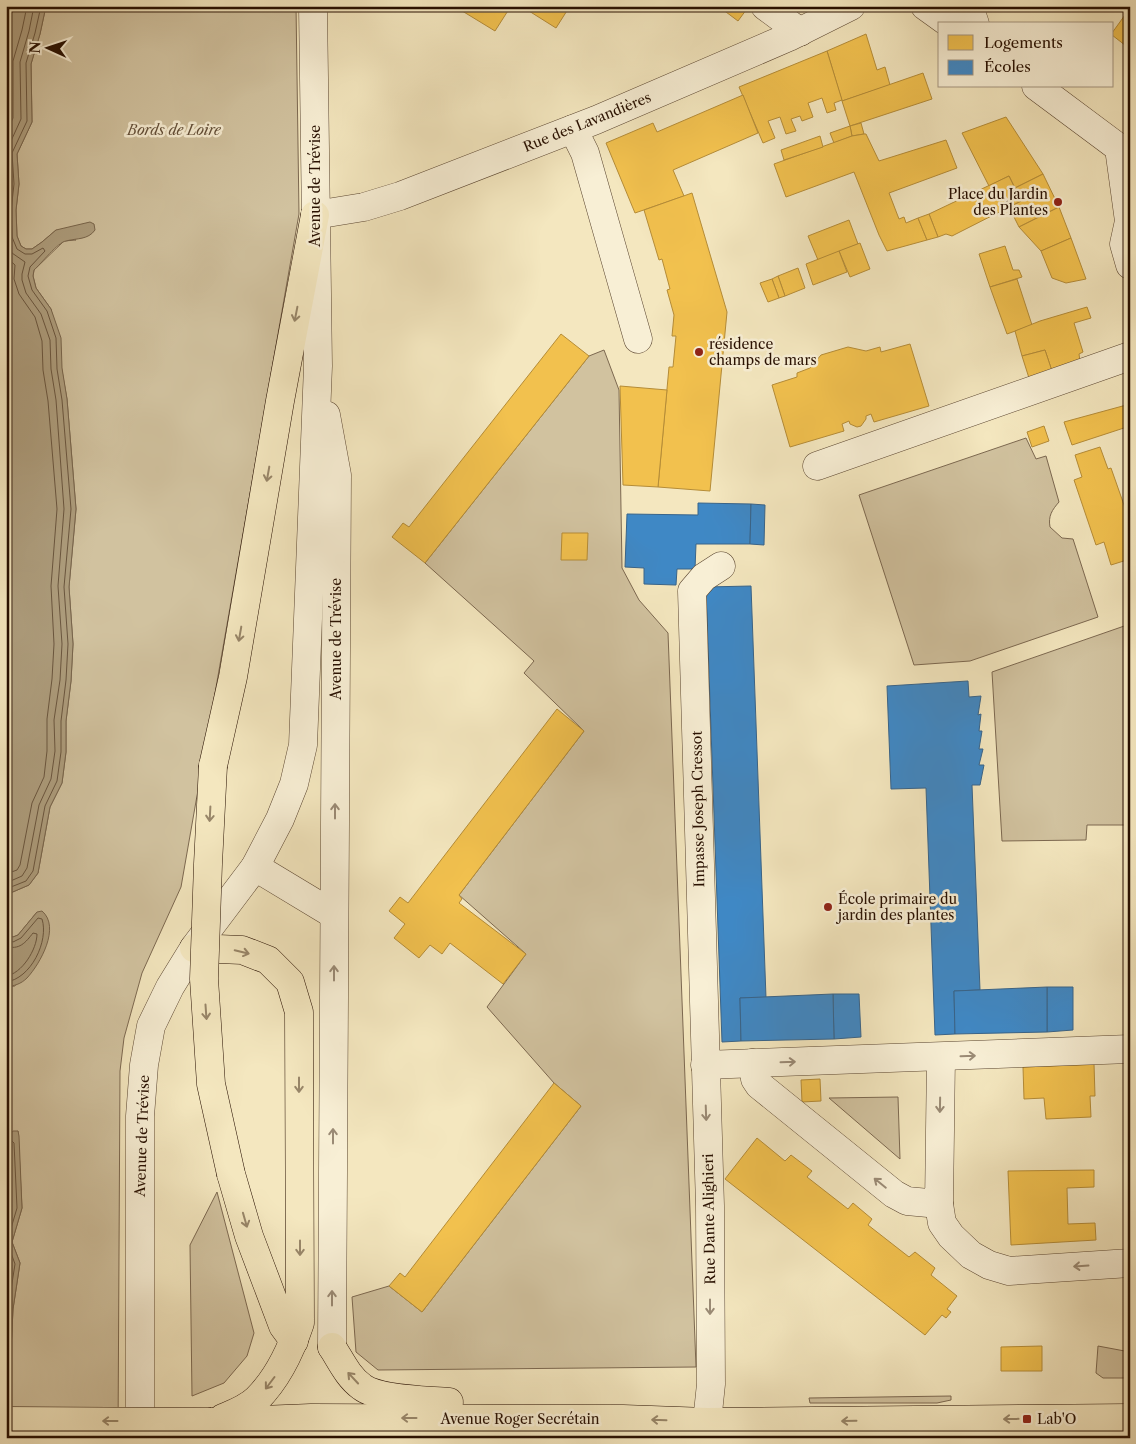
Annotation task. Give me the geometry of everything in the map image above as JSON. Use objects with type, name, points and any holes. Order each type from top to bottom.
[{"type":"main road","points":[[294,1341],[283,1326],[249,1236],[231,1174],[211,1084],[204,979],[213,766],[232,677],[280,401],[315,215]]},
{"type":"main road","points":[[194,948],[242,950],[268,960],[290,982],[299,1012],[300,1323],[284,1361],[257,1399],[240,1410],[214,1422]]},
{"type":"main road","points":[[332,1347],[350,1376],[363,1388],[382,1396],[623,1419]]},
{"type":"main road","name":"Avenue Roger Secrétain","points":[[6,1421],[214,1422],[311,1418],[623,1419],[708,1422],[1130,1418]]},
{"type":"street","name":"Avenue de Trévise","points":[[140,1438],[140,1116],[144,1066],[151,1026],[170,988],[194,948],[254,867],[280,819],[294,784],[303,745],[318,366],[313,6]]},
{"type":"street","points":[[766,6],[800,32]]},
{"type":"street","name":"Rue des Lavandières","points":[[315,215],[364,207],[400,196],[573,129],[800,32],[851,6]]},
{"type":"street","points":[[925,6],[947,22]]},
{"type":"street","points":[[969,6],[974,22]]},
{"type":"street","points":[[1039,88],[1124,152],[1129,221],[1124,244],[1130,265]]},
{"type":"street","points":[[573,129],[586,153],[638,339]]},
{"type":"street","points":[[817,466],[1130,356]]},
{"type":"street","name":"Avenue de Trévise","points":[[318,366],[337,475],[332,1347]]},
{"type":"street","name":"Impasse Joseph Cressot","points":[[704,1065],[692,591],[704,577],[721,566]]},
{"type":"street","points":[[254,867],[333,914]]},
{"type":"street","points":[[704,1065],[1130,1049]]},
{"type":"street","points":[[940,1057],[939,1204],[942,1223],[951,1236],[971,1255],[989,1265],[1010,1271],[1130,1263]]},
{"type":"street","points":[[753,1063],[755,1078],[759,1085],[894,1194],[908,1201],[939,1204]]},
{"type":"street","name":"Rue Dante Alighieri","points":[[704,1065],[710,1216],[710,1384],[708,1422]]},
{"type":"green space","name":"Bords de Loire","points":[[46,6],[296,6],[299,214],[181,887],[142,973],[124,1038],[120,1071],[118,1438],[11,1438],[9,1391],[13,1309],[20,1263],[12,1242],[22,1208],[18,1131],[6,1139],[6,987],[15,986],[37,912],[18,935],[13,937],[6,934],[6,896],[29,885],[38,873],[50,807],[62,783],[66,752],[66,721],[73,644],[69,587],[76,509],[67,399],[51,309],[36,288],[33,276],[34,270],[64,241],[76,240],[56,230],[32,249],[26,249],[21,246],[17,236],[16,210],[19,184],[17,154],[32,122],[31,64]]},
{"type":"green space","points":[[604,350],[619,390],[622,568],[639,600],[668,633],[696,1367],[378,1370],[356,1352],[352,1297],[389,1286],[422,1312],[581,1106],[554,1083],[487,1007],[526,954],[459,895],[584,731],[524,673],[534,661],[425,563],[589,356]]},
{"type":"green space","points":[[1026,438],[1036,459],[1046,456],[1059,502],[1051,513],[1050,527],[1062,538],[1073,539],[1098,617],[970,661],[914,665],[859,495]]},
{"type":"green space","points":[[1130,624],[1130,825],[1087,825],[1086,840],[1002,841],[992,672]]},
{"type":"green space","points":[[898,1097],[900,1159],[829,1098]]},
{"type":"green space","points":[[217,1192],[254,1333],[247,1356],[224,1383],[192,1396],[190,1245]]},
{"type":"green space","points":[[1098,1346],[1130,1352],[1130,1378],[1103,1378],[1096,1373]]},
{"type":"green space","points":[[951,1396],[951,1400],[937,1403],[810,1403],[809,1398]]},
{"type":"water","points":[[6,6],[46,6],[31,64],[32,122],[17,154],[19,184],[16,210],[17,236],[21,246],[26,249],[32,249],[56,230],[90,222],[94,224],[95,230],[89,236],[63,242],[34,270],[33,276],[36,288],[51,309],[61,338],[62,368],[67,399],[76,509],[69,587],[73,644],[66,721],[66,752],[62,783],[50,807],[38,873],[29,885],[6,896]]},
{"type":"water","points":[[42,911],[50,926],[49,936],[38,964],[25,980],[6,987],[6,934],[13,937],[18,935],[37,912]]},
{"type":"water","points":[[13,1131],[18,1131],[19,1136],[22,1208],[12,1242],[20,1263],[13,1309],[9,1391],[11,1438],[6,1438],[6,1139]]},
{"type":"building: Logements","points":[[454,6],[511,6],[495,31]]},
{"type":"building: Logements","points":[[521,6],[570,6],[556,28]]},
{"type":"building: Logements","points":[[718,6],[749,6],[738,21]]},
{"type":"building: Logements","points":[[1130,8],[1130,49],[1114,37],[1114,30]]},
{"type":"building: Logements","points":[[866,34],[877,70],[885,67],[890,85],[842,101],[827,51]]},
{"type":"building: Logements","points":[[827,51],[842,100],[834,103],[836,110],[827,113],[822,98],[808,103],[813,117],[802,121],[800,116],[791,119],[796,131],[786,134],[780,117],[768,121],[775,138],[763,143],[739,87]]},
{"type":"building: Logements","points":[[923,73],[932,99],[850,126],[842,101]]},
{"type":"building: Logements","points":[[743,95],[758,133],[673,170],[684,196],[635,213],[606,143],[653,123],[657,132]]},
{"type":"building: Logements","points":[[1006,117],[1043,174],[1015,188],[1009,176],[989,186],[962,133]]},
{"type":"building: Logements","points":[[861,123],[864,134],[852,136],[850,126]]},
{"type":"building: Logements","points":[[850,126],[852,136],[834,143],[830,133]]},
{"type":"building: Logements","points":[[866,134],[879,161],[946,140],[957,168],[889,193],[899,219],[904,217],[906,223],[918,218],[927,240],[887,251],[854,172],[786,197],[774,164],[852,136]]},
{"type":"building: Logements","points":[[820,136],[823,147],[784,160],[781,150]]},
{"type":"building: Logements","points":[[1043,174],[1059,207],[1019,227],[1009,207],[1021,201],[1015,188]]},
{"type":"building: Logements","points":[[1009,176],[1021,201],[952,236],[946,234],[938,237],[929,214]]},
{"type":"building: Logements","name":"résidence champs de mars","points":[[692,193],[727,312],[710,491],[658,487],[669,367],[673,367],[676,336],[672,336],[674,315],[667,290],[670,289],[662,259],[659,260],[644,210]]},
{"type":"building: Logements","points":[[1059,207],[1071,238],[1041,251],[1019,227]]},
{"type":"building: Logements","points":[[929,214],[938,237],[927,240],[918,218]]},
{"type":"building: Logements","points":[[849,220],[858,244],[818,260],[808,236]]},
{"type":"building: Logements","points":[[1071,238],[1086,279],[1066,283],[1052,278],[1041,251]]},
{"type":"building: Logements","points":[[860,243],[870,269],[850,277],[839,251]]},
{"type":"building: Logements","points":[[1005,246],[1013,270],[1019,270],[1022,277],[990,287],[979,254]]},
{"type":"building: Logements","points":[[839,251],[847,272],[813,285],[806,264]]},
{"type":"building: Logements","points":[[798,268],[805,288],[785,296],[778,276]]},
{"type":"building: Logements","points":[[778,276],[785,296],[779,298],[772,279]]},
{"type":"building: Logements","points":[[772,279],[779,298],[768,302],[760,283]]},
{"type":"building: Logements","points":[[1017,279],[1032,325],[1007,334],[990,287]]},
{"type":"building: Logements","points":[[1087,307],[1091,318],[1074,323],[1083,352],[1079,354],[1080,361],[1052,371],[1045,350],[1022,356],[1015,331],[1040,321]]},
{"type":"building: Logements","points":[[561,334],[589,356],[425,563],[392,537],[403,523],[409,527]]},
{"type":"building: Logements","points":[[910,344],[929,406],[874,422],[871,414],[866,416],[861,426],[857,427],[850,424],[849,421],[842,424],[844,431],[790,447],[772,385],[797,377],[797,373],[810,368],[821,355],[848,347],[866,351],[880,347],[881,352]]},
{"type":"building: Logements","points":[[1045,350],[1052,371],[1029,378],[1022,356]]},
{"type":"building: Logements","points":[[620,386],[667,390],[658,487],[623,485]]},
{"type":"building: Logements","points":[[1130,404],[1130,426],[1072,445],[1064,422]]},
{"type":"building: Logements","points":[[1044,426],[1049,441],[1032,447],[1027,432]]},
{"type":"building: Logements","points":[[1100,447],[1108,469],[1111,468],[1130,522],[1130,559],[1111,565],[1104,542],[1096,545],[1074,480],[1082,477],[1075,455]]},
{"type":"building: Logements","points":[[562,533],[588,533],[587,560],[561,560]]},
{"type":"building: Logements","points":[[557,709],[584,731],[459,895],[462,899],[459,903],[526,954],[503,984],[450,943],[442,954],[430,945],[419,958],[394,938],[405,924],[389,911],[400,897],[408,903]]},
{"type":"building: Logements","points":[[1094,1064],[1095,1096],[1090,1096],[1091,1117],[1046,1119],[1044,1098],[1024,1099],[1023,1067]]},
{"type":"building: Logements","points":[[820,1079],[821,1101],[802,1102],[801,1080]]},
{"type":"building: Logements","points":[[554,1083],[581,1106],[422,1312],[389,1286],[400,1273],[405,1277]]},
{"type":"building: Logements","points":[[757,1138],[785,1161],[791,1155],[812,1171],[807,1177],[848,1209],[853,1203],[872,1219],[868,1225],[909,1257],[915,1252],[935,1268],[931,1275],[957,1296],[947,1309],[951,1312],[946,1318],[942,1315],[925,1335],[725,1179]]},
{"type":"building: Logements","points":[[1094,1170],[1094,1187],[1067,1188],[1068,1224],[1095,1223],[1096,1240],[1011,1245],[1008,1171]]},
{"type":"building: Logements","points":[[1042,1346],[1042,1371],[1001,1371],[1001,1347]]},
{"type":"building: Écoles","points":[[698,503],[751,504],[750,544],[696,544],[695,569],[677,569],[676,585],[644,584],[644,568],[625,567],[627,514],[698,515]]},
{"type":"building: Écoles","points":[[751,504],[765,505],[764,545],[750,544]]},
{"type":"building: Écoles","points":[[751,586],[766,998],[740,998],[741,1041],[722,1042],[706,587]]},
{"type":"building: Écoles","points":[[968,681],[969,697],[981,696],[978,715],[981,714],[979,731],[982,731],[979,749],[983,749],[979,765],[984,765],[980,785],[972,785],[980,990],[954,991],[955,1034],[935,1035],[926,788],[891,789],[887,686]]},
{"type":"building: Écoles","points":[[1047,987],[1073,987],[1073,1030],[1047,1032]]},
{"type":"building: Écoles","points":[[1047,987],[1047,1032],[955,1034],[954,991]]},
{"type":"building: Écoles","points":[[833,994],[859,994],[861,1037],[834,1039]]},
{"type":"building: Écoles","points":[[833,994],[834,1039],[741,1041],[740,998]]},
{"type":"place","name":"Place du Jardin des Plantes","points":[[1058,202]]},
{"type":"place","name":"résidence champs de mars","points":[[699,352]]},
{"type":"place","name":"École primaire du jardin des plantes","points":[[828,907]]},
{"type":"place","name":"Lab'O","points":[[1027,1419]]}]
